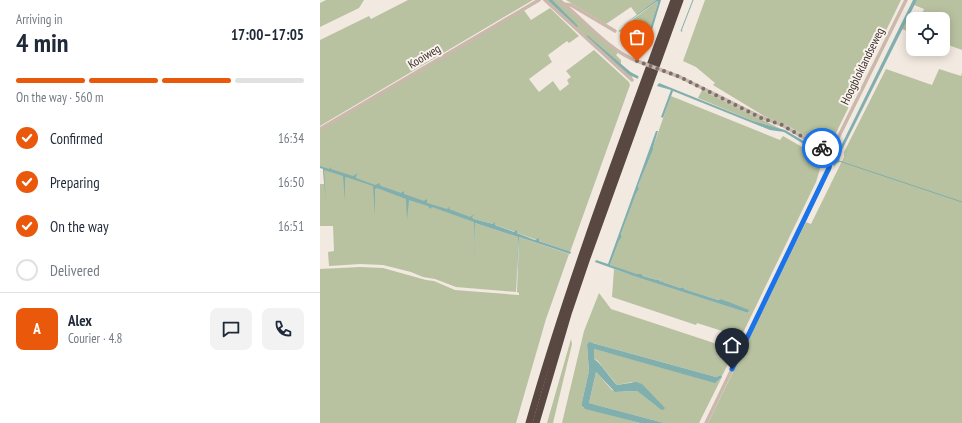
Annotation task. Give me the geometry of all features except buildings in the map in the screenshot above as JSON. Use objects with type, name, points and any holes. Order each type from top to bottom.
[{"type":"highway","points":[[529,423],[557,328],[674,0]]},
{"type":"highway","points":[[536,423],[586,258],[680,0]]},
{"type":"street","name":"Kooiweg","points":[[320,129],[539,0]]},
{"type":"street","points":[[545,0],[632,80]]},
{"type":"street","points":[[559,0],[624,55],[680,77],[761,118],[782,125],[832,155]]},
{"type":"street","name":"Hoogbloklandseweg","points":[[706,423],[823,181],[832,155],[833,146],[906,0]]},
{"type":"street","points":[[564,4],[571,5],[615,31]]},
{"type":"green space","points":[[326,0],[364,0],[359,8],[320,27],[320,3]]},
{"type":"green space","points":[[408,0],[533,0],[320,126],[320,40],[369,16],[371,19]]},
{"type":"green space","points":[[546,0],[557,0],[618,53],[616,55],[621,60],[621,64],[633,74],[632,78]]},
{"type":"green space","points":[[566,0],[656,0],[637,15],[631,7],[606,24]]},
{"type":"green space","points":[[705,0],[901,0],[836,133],[832,145],[827,148],[788,126],[764,116],[713,85],[715,83],[696,67],[683,61]]},
{"type":"green space","points":[[917,0],[962,0],[962,50],[950,46],[950,12],[923,12],[924,9],[914,5]]},
{"type":"green space","points":[[657,1],[658,3],[650,28],[635,40],[618,31]]},
{"type":"green space","points":[[550,8],[579,36],[569,43],[567,41],[548,55],[552,62],[529,79],[539,92],[553,81],[560,91],[569,84],[567,80],[571,77],[566,71],[594,50],[629,82],[630,85],[570,252],[493,224],[474,219],[472,217],[470,218],[474,220],[474,253],[475,223],[518,237],[516,292],[456,287],[435,279],[383,265],[360,264],[329,266],[328,252],[334,251],[333,226],[320,226],[320,184],[324,184],[323,168],[320,167],[320,129],[523,9],[531,20]]},
{"type":"green space","points":[[906,21],[906,30],[902,29]]},
{"type":"green space","points":[[886,69],[932,85],[939,69],[961,76],[962,73],[962,423],[708,423],[806,222],[811,224],[844,157],[844,152]]},
{"type":"green space","points":[[702,90],[781,129],[753,121],[698,98]]},
{"type":"green space","points":[[671,96],[780,140],[783,136],[823,159],[816,182],[741,337],[697,323],[696,325],[612,297],[614,269],[748,313],[749,312],[721,299],[718,300],[684,289],[683,287],[680,288],[660,281],[659,279],[657,280],[610,265],[622,237],[621,234],[639,189],[638,186],[653,150]]},
{"type":"green space","points":[[519,237],[569,254],[546,319],[516,423],[320,423],[320,269],[360,267],[383,268],[434,281],[455,290],[519,295],[517,292]]},
{"type":"green space","points":[[599,293],[611,309],[723,346],[722,352],[727,355],[733,354],[722,376],[716,377],[593,343],[587,345],[589,371],[582,402],[583,408],[640,423],[562,423],[584,331]]},
{"type":"green space","points":[[571,339],[572,344],[553,423],[547,423]]},
{"type":"green space","points":[[594,349],[716,382],[722,377],[699,423],[664,423],[589,403],[596,372],[612,390],[619,392],[637,391],[660,409],[632,382],[617,385],[597,360],[594,359]]},
{"type":"water","points":[[656,0],[661,0],[652,30],[637,41],[635,40],[650,28],[658,3],[657,1],[617,30]]},
{"type":"water","points":[[913,0],[917,0],[911,12],[907,12]]},
{"type":"water","points":[[906,14],[906,22],[841,152],[839,162],[833,167],[835,162],[833,158],[836,156]]},
{"type":"water","points":[[659,83],[753,121],[785,130],[828,155],[830,158],[825,157],[784,132],[770,130],[673,91],[663,118],[661,117],[671,90],[657,86]]},
{"type":"water","points":[[656,131],[658,131],[653,150],[638,186],[639,189],[621,234],[622,237],[610,265],[641,274],[643,276],[658,279],[680,288],[683,287],[684,289],[718,300],[721,299],[749,310],[748,313],[595,262],[596,260],[608,264]]},
{"type":"water","points":[[320,166],[329,169],[331,167],[331,169],[353,176],[358,173],[356,178],[375,185],[380,183],[381,186],[401,193],[404,191],[404,194],[424,201],[427,199],[427,203],[447,209],[450,206],[449,209],[470,217],[475,214],[472,217],[474,219],[493,224],[495,222],[495,225],[514,232],[517,230],[517,233],[535,240],[539,238],[539,241],[571,252],[570,254],[519,237],[516,293],[518,237],[475,223],[474,258],[474,222],[432,207],[430,209],[428,206],[409,200],[407,220],[406,199],[377,188],[375,189],[375,216],[373,186],[346,177],[345,201],[343,176],[324,170],[326,203],[323,169],[320,168]]},
{"type":"water","points":[[589,342],[716,377],[721,375],[722,377],[715,383],[594,349],[594,359],[617,385],[636,382],[642,384],[665,408],[663,410],[660,409],[637,391],[615,392],[596,372],[589,403],[664,423],[640,423],[585,409],[582,406],[582,402],[589,371],[587,345]]},
{"type":"waterway","points":[[550,0],[576,26]]},
{"type":"waterway","points":[[682,31],[693,0]]},
{"type":"waterway","points":[[587,37],[629,73],[637,77]]},
{"type":"waterway","points":[[839,161],[962,202]]},
{"type":"way so far","points":[[637,61],[680,77],[761,118],[782,125],[822,148]]},
{"type":"route","points":[[732,369],[829,168],[832,154],[822,148]]}]
